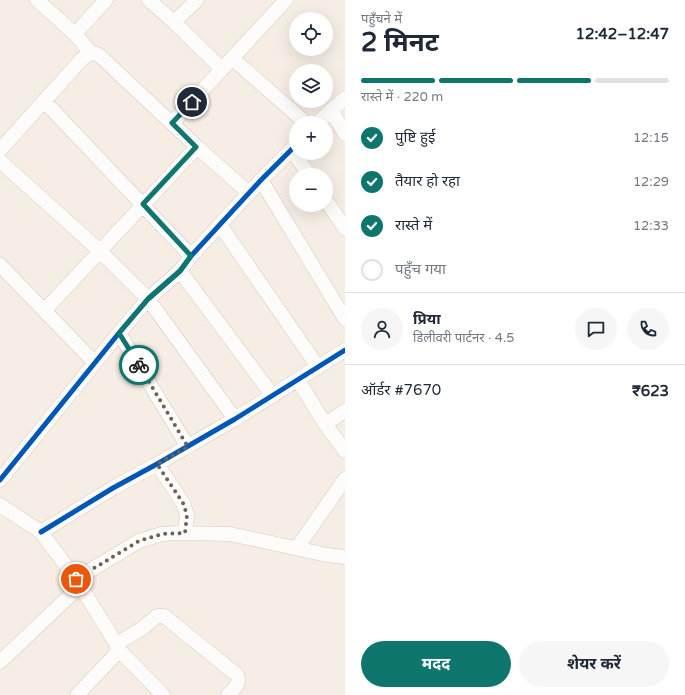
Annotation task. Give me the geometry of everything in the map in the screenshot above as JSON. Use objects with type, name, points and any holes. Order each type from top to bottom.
[{"type":"street","points":[[37,0],[75,34],[91,53],[99,55],[196,147],[249,193]]},
{"type":"street","points":[[75,34],[106,0]]},
{"type":"street","points":[[149,0],[222,69]]},
{"type":"street","points":[[174,22],[197,0]]},
{"type":"street","points":[[172,123],[233,59],[286,0]]},
{"type":"street","points":[[0,150],[82,59],[91,53]]},
{"type":"street","points":[[233,59],[298,116]]},
{"type":"street","points":[[325,116],[345,98]]},
{"type":"street","points":[[44,101],[191,256]]},
{"type":"street","points":[[331,110],[345,134]]},
{"type":"street","points":[[45,310],[196,147]]},
{"type":"street","points":[[2,472],[148,299],[180,271],[191,256],[289,152]]},
{"type":"street","points":[[0,161],[100,251],[148,299],[235,419]]},
{"type":"street","points":[[261,180],[345,319]]},
{"type":"street","points":[[333,211],[345,229]]},
{"type":"street","points":[[220,225],[318,367]]},
{"type":"street","points":[[0,265],[95,362]]},
{"type":"street","points":[[180,271],[273,396]]},
{"type":"street","points":[[119,333],[188,447]]},
{"type":"street","points":[[41,532],[113,488],[188,447],[235,419],[345,350]]},
{"type":"street","points":[[298,380],[325,424],[345,451]]},
{"type":"street","points":[[325,424],[345,411]]},
{"type":"street","points":[[157,464],[183,503],[187,515],[185,533]]},
{"type":"street","points":[[297,548],[345,479]]},
{"type":"street","points":[[0,505],[41,532],[78,582],[117,647],[163,695]]},
{"type":"street","points":[[0,662],[78,582],[139,541],[162,534],[230,534],[326,555],[345,556]]},
{"type":"street","points":[[77,695],[115,655],[117,647],[157,616],[164,616],[237,675],[239,680],[238,684],[228,695]]},
{"type":"cycle path","points":[[0,480],[148,299],[180,271],[191,256],[289,152]]},
{"type":"cycle path","points":[[41,532],[113,488],[235,419],[345,350]]},
{"type":"way so far","points":[[76,579],[139,541],[162,534],[185,533],[187,515],[186,509],[157,464],[188,447],[139,365]]},
{"type":"route","points":[[139,365],[119,333],[148,299],[180,271],[191,256],[143,204],[196,147],[172,123],[192,102]]}]
